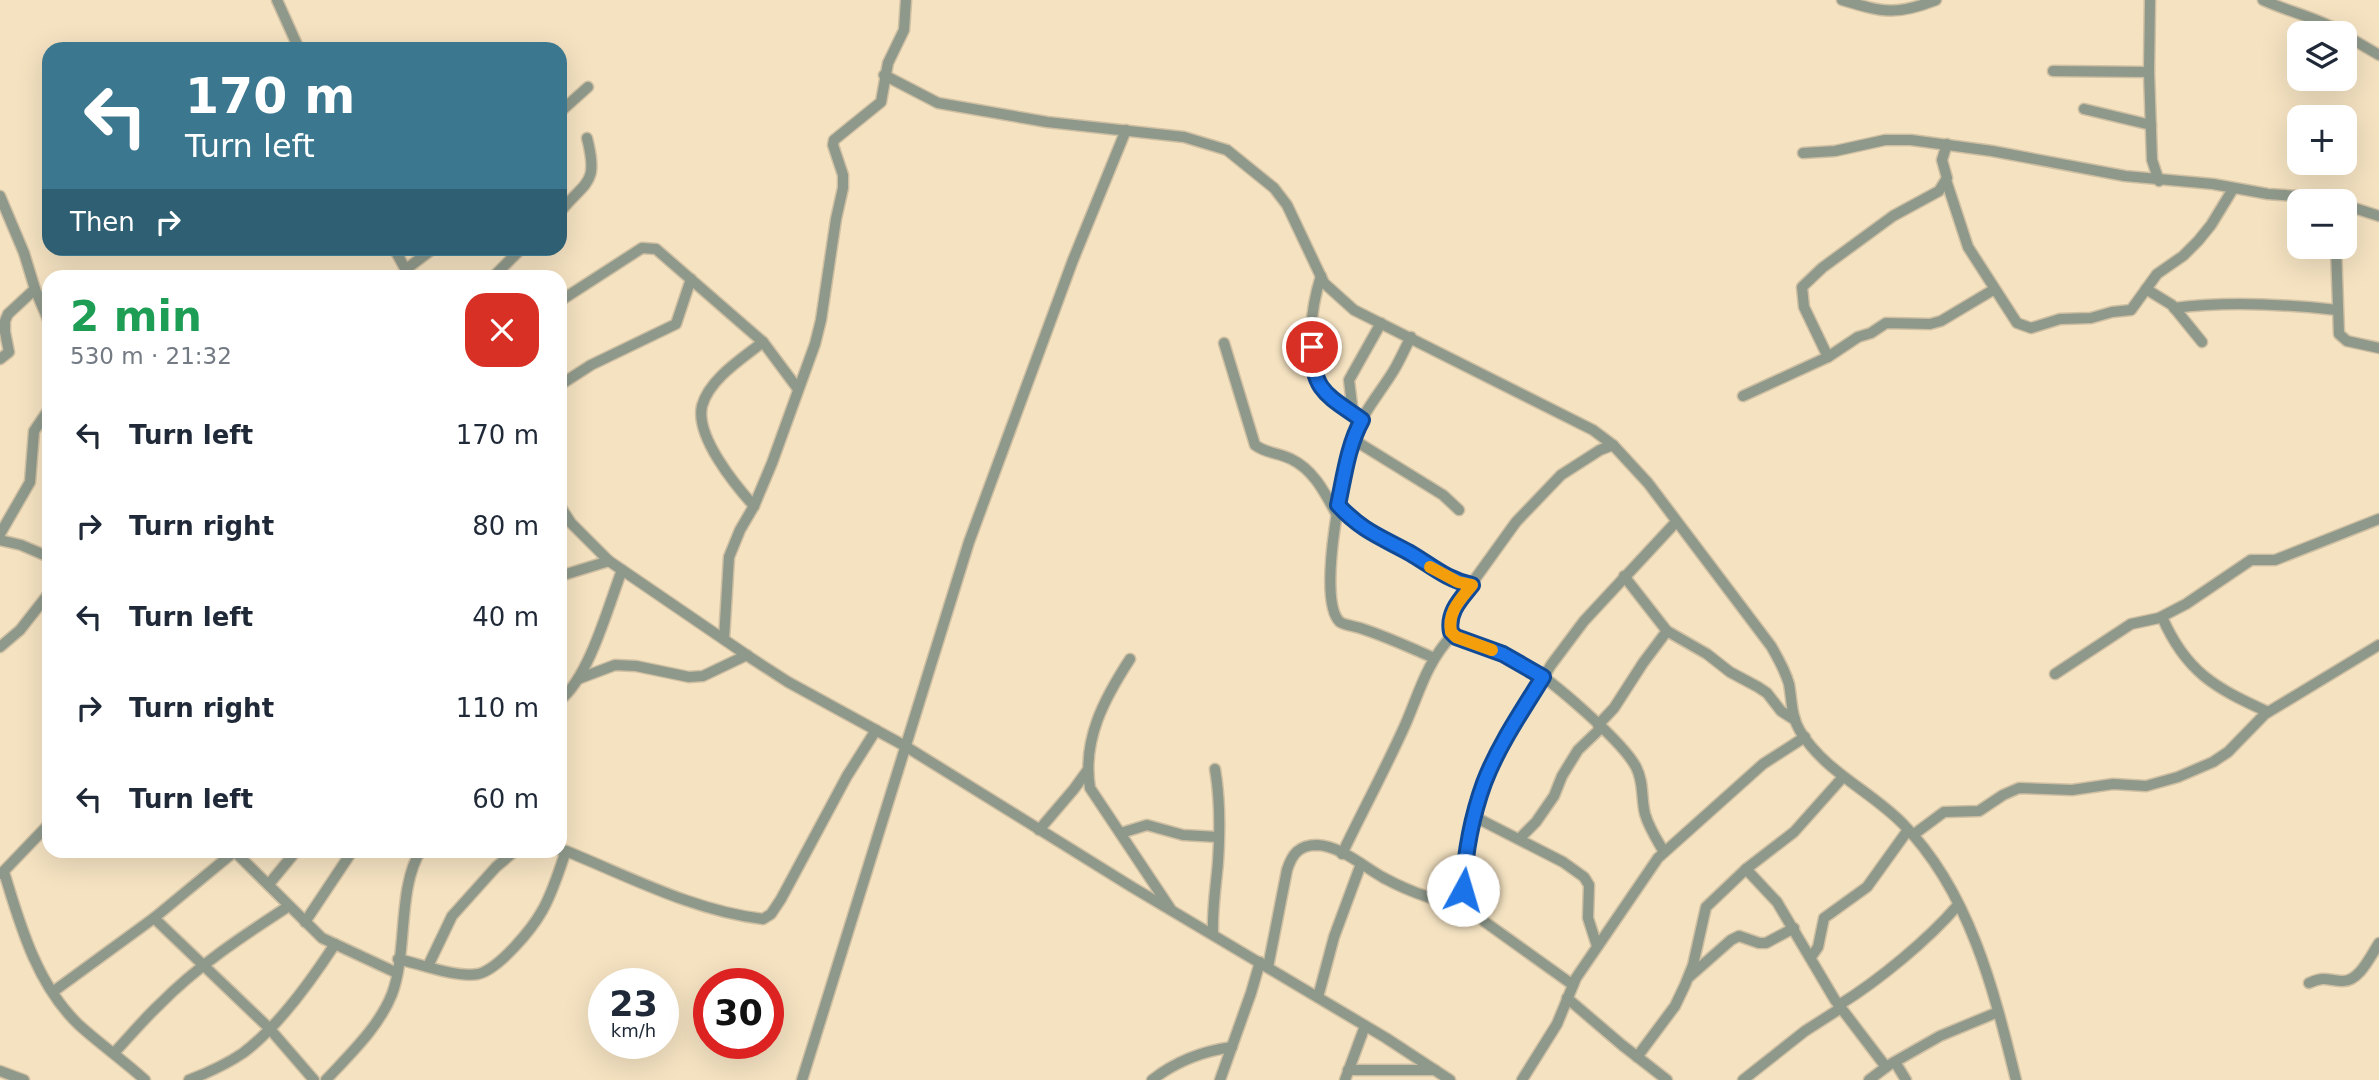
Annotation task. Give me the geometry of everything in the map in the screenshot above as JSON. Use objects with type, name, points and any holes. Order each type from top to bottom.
[{"type":"street","points":[[277,0],[296,42]]},
{"type":"street","points":[[724,639],[729,557],[754,506],[815,344],[821,320],[843,188],[843,175],[833,145],[834,140],[881,102],[884,75],[904,30],[906,0]]},
{"type":"street","points":[[1842,0],[1881,11],[1897,12],[1936,0]]},
{"type":"street","points":[[2150,0],[2152,160],[2160,181]]},
{"type":"street","points":[[2263,0],[2315,21]]},
{"type":"street","points":[[2357,42],[2379,55]]},
{"type":"street","points":[[2053,71],[2149,72]]},
{"type":"street","points":[[884,75],[938,103],[1026,119],[1184,136],[1227,150],[1274,188],[1287,205],[1324,283],[1346,304],[1368,318],[1593,430],[1613,445],[1648,483],[1771,646],[1786,674],[1796,720],[1805,737],[1843,777],[1887,809],[1937,865],[1980,954],[2016,1080]]},
{"type":"street","points":[[567,106],[588,87]]},
{"type":"street","points":[[2084,109],[2151,125]]},
{"type":"street","points":[[803,1080],[905,746],[991,478],[1093,209],[1126,130]]},
{"type":"street","points":[[567,205],[589,181],[592,164],[587,138]]},
{"type":"street","points":[[1802,152],[1835,151],[1885,140],[1911,140],[2160,181],[2184,181],[2287,195]]},
{"type":"street","points":[[1828,358],[1804,307],[1802,287],[1822,268],[1901,211],[1939,191],[1946,180],[1947,174],[1942,160],[1947,144]]},
{"type":"street","points":[[1946,180],[1968,247],[1993,290],[2017,323],[2021,327],[2031,328],[2060,319],[2091,318],[2131,310],[2157,274],[2183,256],[2198,241],[2233,189]]},
{"type":"street","points":[[0,196],[42,306]]},
{"type":"street","points":[[2357,209],[2379,216]]},
{"type":"street","points":[[567,297],[647,246],[656,248],[763,342],[798,389]]},
{"type":"street","points":[[410,270],[425,256]]},
{"type":"street","points":[[500,270],[514,256]]},
{"type":"street","points":[[2336,259],[2339,334],[2342,338],[2361,345],[2379,348]]},
{"type":"street","points":[[1321,276],[1314,296],[1312,365],[1322,392],[1362,420]]},
{"type":"street","points":[[567,381],[592,365],[676,324],[691,279]]},
{"type":"street","points":[[0,359],[9,352],[5,332],[8,314],[35,289]]},
{"type":"street","points":[[2146,289],[2174,307],[2202,342]]},
{"type":"street","points":[[1743,397],[1828,358],[1858,337],[1871,333],[1885,323],[1930,324],[1958,312],[1993,290]]},
{"type":"street","points":[[2174,307],[2277,304],[2337,310]]},
{"type":"street","points":[[1353,413],[1349,380],[1381,323]]},
{"type":"street","points":[[1410,337],[1394,370],[1362,420],[1354,440],[1331,546],[1332,603],[1342,623],[1399,642],[1434,658]]},
{"type":"street","points":[[754,506],[723,470],[715,455],[702,416],[702,405],[719,379],[763,342]]},
{"type":"street","points":[[1224,343],[1255,445],[1264,451],[1294,460],[1311,472],[1337,510],[1377,537],[1410,553],[1447,578],[1472,585]]},
{"type":"street","points":[[0,534],[30,482],[34,431],[42,419]]},
{"type":"street","points":[[1354,440],[1443,495],[1459,510]]},
{"type":"street","points":[[1613,445],[1600,450],[1561,475],[1516,522],[1457,604],[1450,625],[1453,634],[1503,654],[1543,677],[1600,727],[1637,768],[1650,830],[1664,852]]},
{"type":"street","points":[[567,515],[594,548],[609,561],[788,682],[905,746],[1450,1080]]},
{"type":"street","points":[[2055,674],[2131,624],[2162,617],[2205,592],[2251,560],[2275,560],[2379,519]]},
{"type":"street","points":[[1573,985],[1485,922],[1471,907],[1463,890],[1464,865],[1484,783],[1498,753],[1543,677],[1584,621],[1676,522]]},
{"type":"street","points":[[0,540],[42,554]]},
{"type":"street","points":[[567,574],[609,561]]},
{"type":"street","points":[[567,694],[590,654],[622,570]]},
{"type":"street","points":[[1625,576],[1667,631],[1767,693],[1781,711],[1796,720]]},
{"type":"street","points":[[0,647],[20,630],[42,602]]},
{"type":"street","points":[[2162,617],[2171,638],[2192,668],[2224,692],[2268,712]]},
{"type":"street","points":[[1519,839],[1536,822],[1554,796],[1578,750],[1600,727],[1667,631]]},
{"type":"street","points":[[1342,854],[1402,732],[1420,685],[1434,658],[1453,634]]},
{"type":"street","points":[[1811,957],[1818,947],[1824,918],[1867,887],[1910,832],[1944,812],[1979,811],[2003,795],[2020,788],[2072,790],[2113,784],[2159,784],[2213,762],[2228,752],[2252,724],[2268,712],[2379,645]]},
{"type":"street","points":[[578,679],[615,665],[636,666],[689,677],[703,676],[747,655]]},
{"type":"street","points":[[1130,659],[1108,694],[1095,726],[1088,751],[1087,771],[1090,788],[1172,910]]},
{"type":"street","points":[[567,852],[671,895],[724,911],[763,919],[771,914],[781,899],[847,776],[876,730]]},
{"type":"street","points":[[1522,1080],[1557,1024],[1573,985],[1597,946],[1664,852],[1763,764],[1805,737]]},
{"type":"street","points":[[1213,934],[1219,795],[1215,769]]},
{"type":"street","points":[[1039,830],[1087,771]]},
{"type":"street","points":[[1637,1057],[1675,1006],[1688,978],[1706,907],[1746,869],[1794,832],[1843,777]]},
{"type":"street","points":[[1475,817],[1577,870],[1584,877],[1589,885],[1590,929],[1597,946]]},
{"type":"street","points":[[1121,833],[1147,825],[1183,835],[1218,837]]},
{"type":"street","points":[[42,831],[2,873],[22,929],[40,969],[78,1023],[145,1080]]},
{"type":"street","points":[[1220,1080],[1264,964],[1292,855],[1301,848],[1319,845],[1342,854],[1386,879],[1454,905],[1471,907]]},
{"type":"street","points":[[54,991],[154,918],[226,858]]},
{"type":"street","points":[[242,858],[322,938],[397,973]]},
{"type":"street","points":[[270,884],[291,858]]},
{"type":"street","points":[[305,922],[348,858]]},
{"type":"street","points":[[326,1080],[385,1010],[393,992],[416,858]]},
{"type":"street","points":[[428,966],[452,916],[507,858]]},
{"type":"street","points":[[398,959],[465,975],[479,974],[492,968],[526,933],[542,911],[560,858]]},
{"type":"street","points":[[1318,997],[1334,937],[1361,864]]},
{"type":"street","points":[[1746,869],[1771,894],[1840,1006],[1906,1080]]},
{"type":"street","points":[[1743,1080],[1867,986],[1941,925],[1958,905]]},
{"type":"street","points":[[114,1053],[160,1004],[204,965],[289,906]]},
{"type":"street","points":[[154,918],[269,1028],[314,1080]]},
{"type":"street","points":[[1688,978],[1739,936],[1766,943],[1794,928]]},
{"type":"street","points":[[2309,983],[2327,977],[2349,981],[2360,971],[2379,943]]},
{"type":"street","points":[[189,1080],[241,1054],[269,1028],[320,968],[335,944]]},
{"type":"street","points":[[1567,998],[1667,1080]]},
{"type":"street","points":[[1869,1080],[1940,1036],[1998,1012]]},
{"type":"street","points":[[1365,1026],[1347,1075],[1435,1070]]},
{"type":"street","points":[[1152,1080],[1179,1063],[1217,1049],[1232,1047]]},
{"type":"street","points":[[0,1071],[24,1080]]},
{"type":"slow traffic","points":[[1430,567],[1447,578],[1472,585],[1451,616],[1451,632],[1456,637],[1492,650]]},
{"type":"route","points":[[1312,347],[1312,365],[1322,392],[1362,420],[1346,465],[1338,505],[1363,529],[1410,553],[1447,578],[1472,585],[1451,616],[1451,632],[1456,637],[1503,654],[1543,677],[1498,753],[1484,783],[1464,865],[1463,890]]}]
